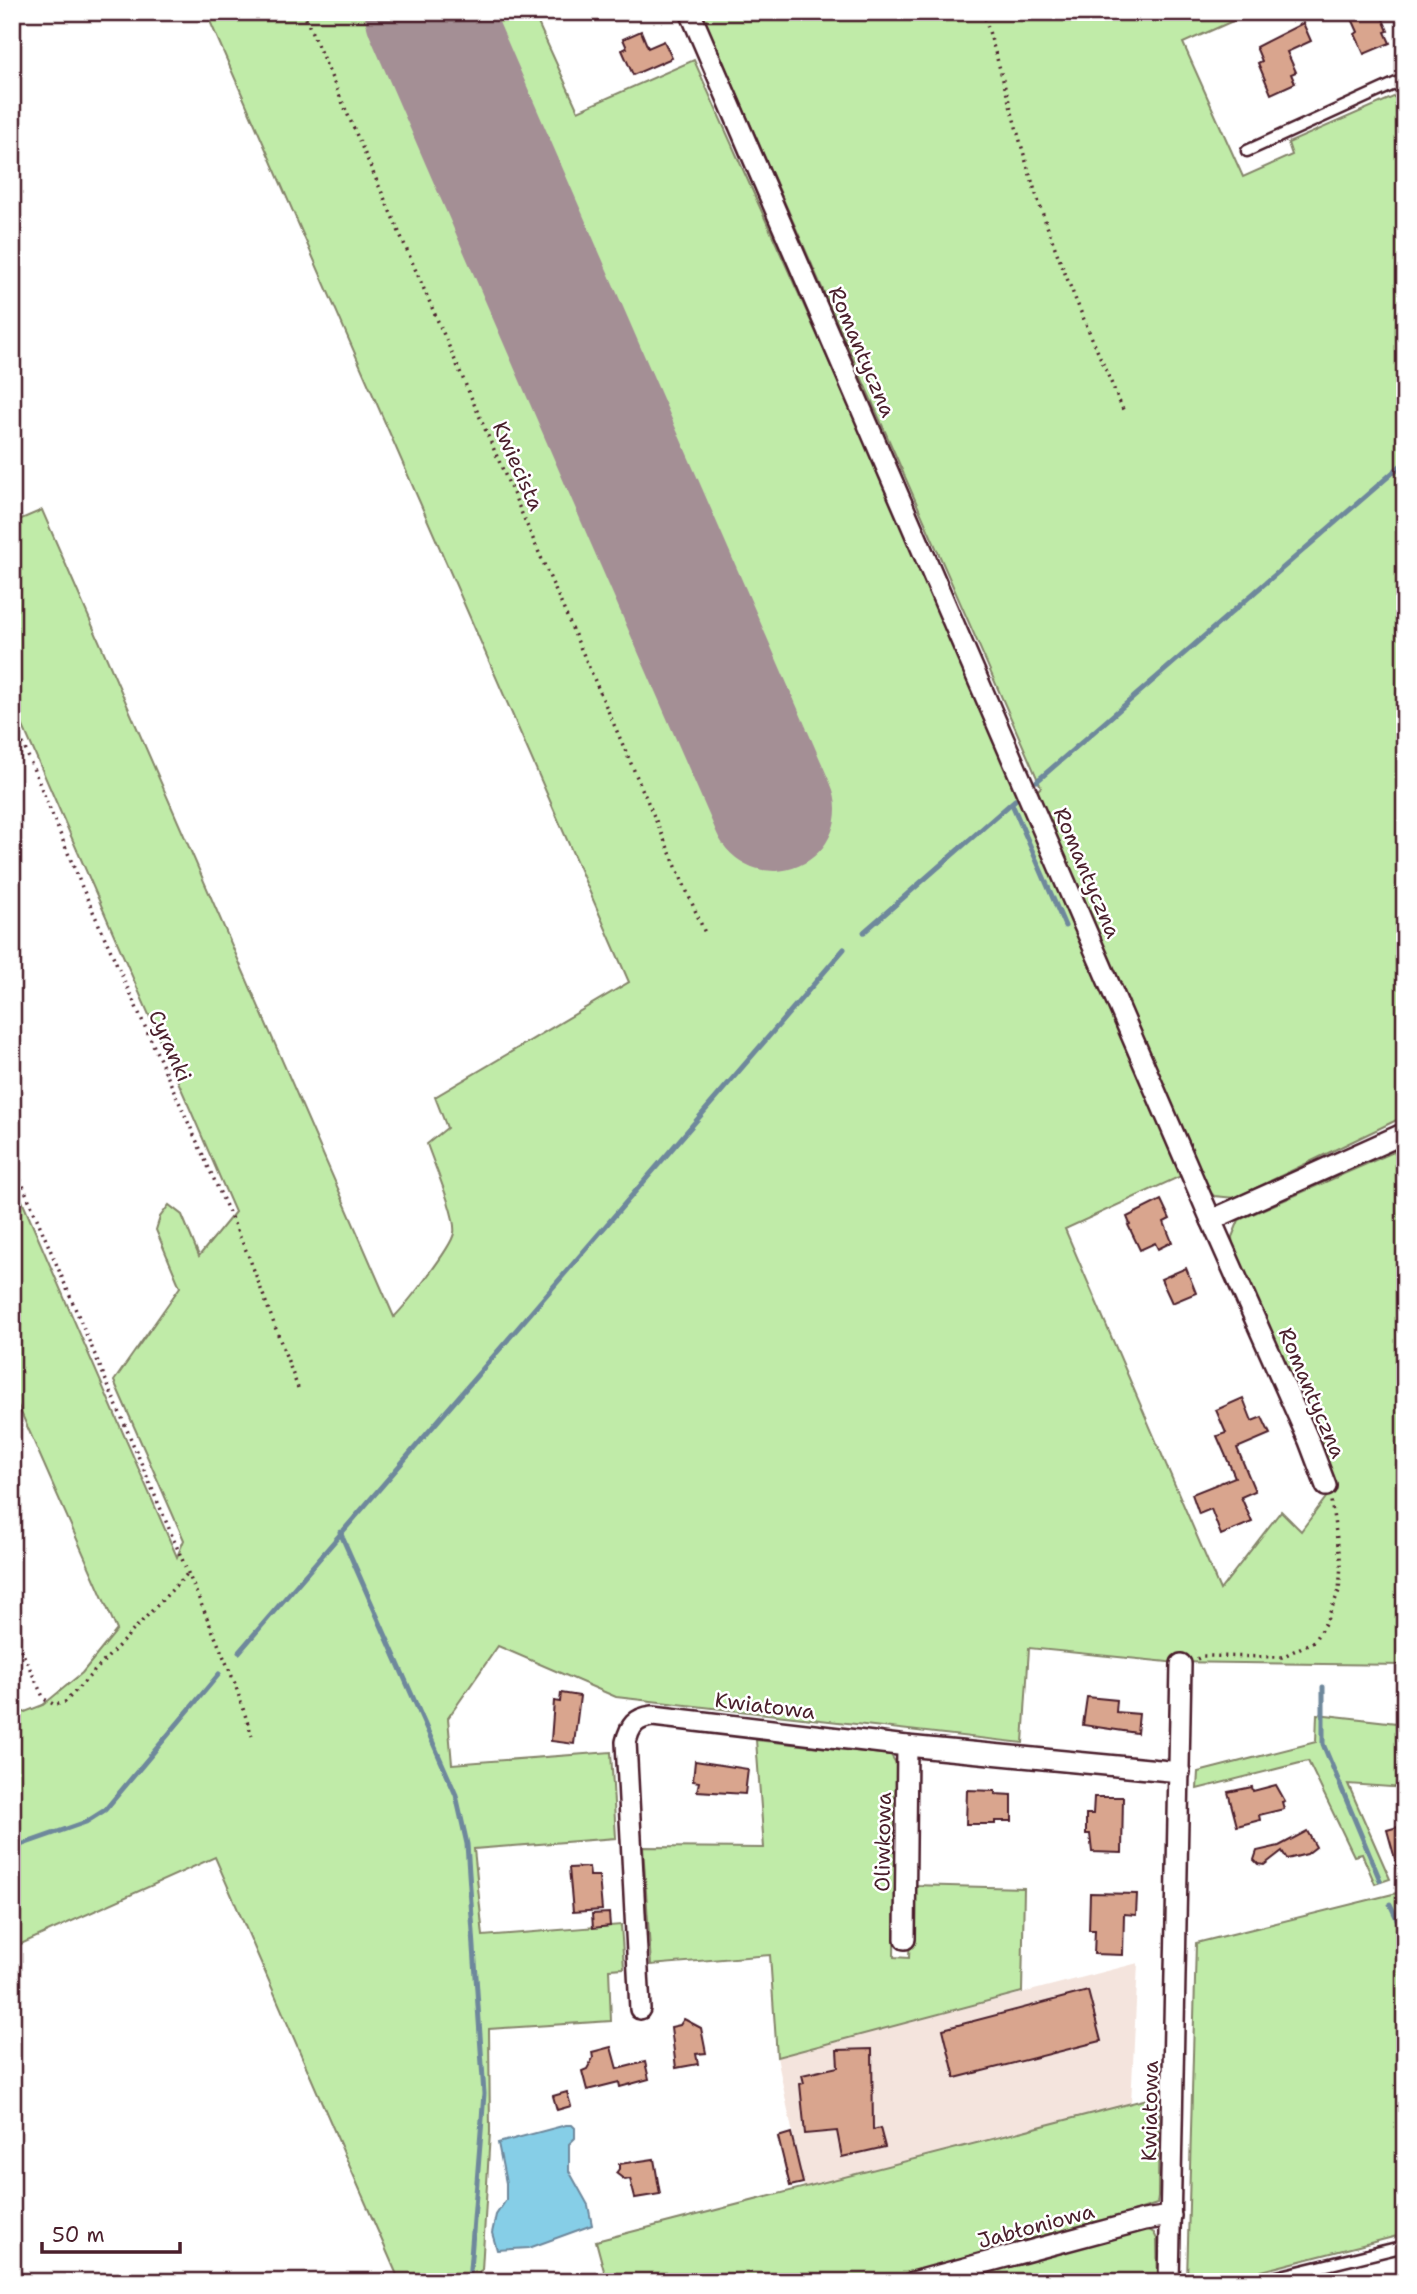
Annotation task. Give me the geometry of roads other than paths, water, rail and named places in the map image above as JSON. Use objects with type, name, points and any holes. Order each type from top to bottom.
[{"type":"street","name":"Romantyczna","points":[[690,12],[1309,1441],[1326,1486]]},
{"type":"street","points":[[1211,1220],[1405,1133]]},
{"type":"street","name":"Kwiatowa","points":[[1169,2282],[1180,1772],[1189,1665]]},
{"type":"street","name":"Kwiatowa","points":[[640,2009],[626,1742],[636,1720],[653,1716],[906,1746],[1180,1772]]},
{"type":"street","name":"Oliwkowa","points":[[905,1939],[906,1746]]},
{"type":"street","name":"Jabłoniowa","points":[[912,2282],[1144,2220],[1171,2216]]},
{"type":"lane","points":[[1247,151],[1403,80],[1405,76]]},
{"type":"lane","points":[[1258,2282],[1405,2246]]},
{"type":"water","points":[[1405,197],[1405,242],[1397,214]]},
{"type":"water","points":[[566,2125],[575,2128],[575,2138],[569,2144],[569,2171],[588,2205],[592,2225],[529,2248],[497,2250],[492,2233],[496,2215],[506,2200],[506,2183],[498,2143]]},
{"type":"waterway","points":[[1037,781],[1405,462]]},
{"type":"waterway","points":[[864,932],[1015,800]]},
{"type":"waterway","points":[[1012,804],[1065,926]]},
{"type":"waterway","points":[[239,1652],[844,949]]},
{"type":"waterway","points":[[340,1532],[456,1795],[467,1844],[484,2094],[469,2282]]},
{"type":"waterway","points":[[12,1848],[86,1822],[105,1810],[219,1674]]},
{"type":"waterway","points":[[1323,1687],[1323,1744],[1380,1880]]},
{"type":"waterway","points":[[1390,1904],[1405,1936]]}]
